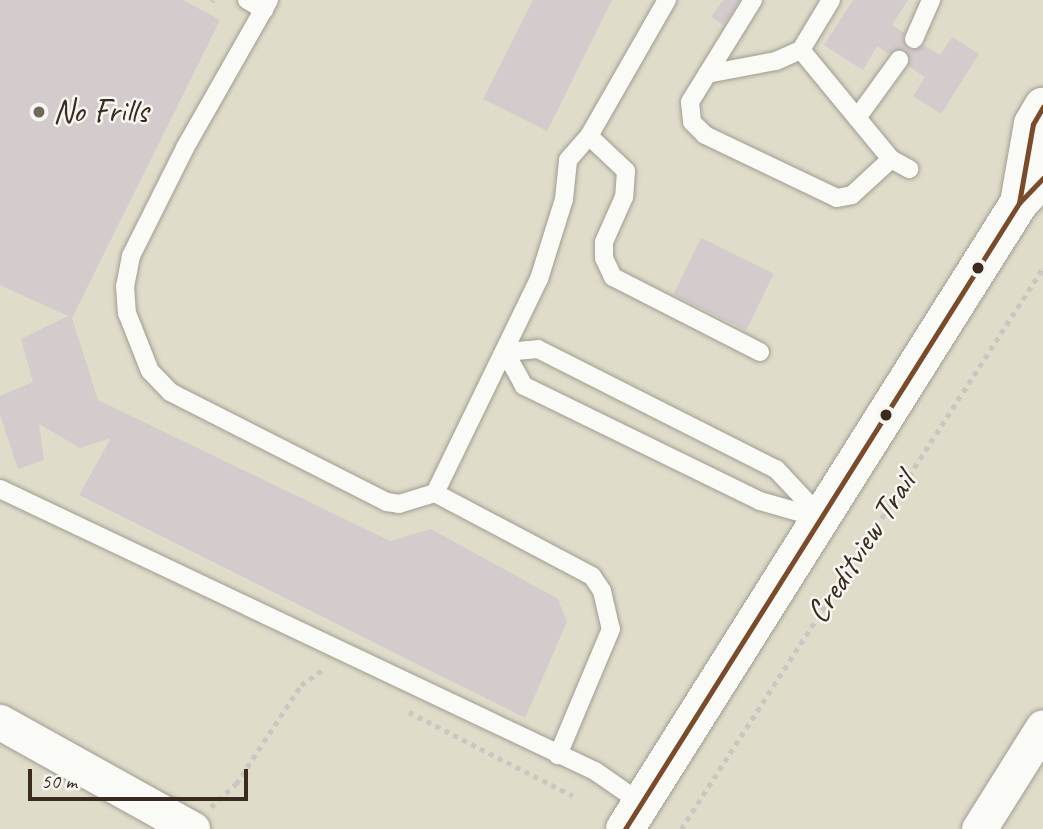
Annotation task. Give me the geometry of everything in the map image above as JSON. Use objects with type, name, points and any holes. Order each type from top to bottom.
[{"type":"main road","points":[[633,816],[1031,190],[1033,124],[1043,107]]},
{"type":"street","points":[[0,722],[191,828]]},
{"type":"street","points":[[979,829],[1043,727]]},
{"type":"lane","points":[[247,0],[266,5],[217,88],[131,256],[125,286],[136,340],[150,371],[185,401],[387,502],[414,501],[435,493],[539,279],[564,199],[568,160],[589,136],[667,0]]},
{"type":"lane","points":[[753,0],[690,102],[692,122],[705,135],[836,198],[852,195],[891,159]]},
{"type":"lane","points":[[707,74],[776,61],[801,50],[831,0]]},
{"type":"lane","points":[[914,39],[932,0]]},
{"type":"lane","points":[[801,50],[891,159],[909,169]]},
{"type":"lane","points":[[857,118],[899,60]]},
{"type":"lane","points":[[589,136],[626,171],[624,197],[604,242],[604,258],[613,277],[760,352]]},
{"type":"lane","points":[[505,352],[538,349],[776,469],[823,519]]},
{"type":"lane","points":[[505,352],[524,386],[760,501],[823,519]]},
{"type":"lane","points":[[0,489],[594,771],[633,816]]},
{"type":"lane","points":[[435,493],[592,576],[602,591],[611,629],[558,755]]},
{"type":"path","name":"Creditview Trail","points":[[681,829],[1043,268]]},
{"type":"path","points":[[191,828],[236,784],[301,685],[324,668],[337,675]]},
{"type":"path","points":[[399,707],[573,796]]},
{"type":"building","points":[[0,0],[183,0],[220,20],[72,318],[98,400],[390,541],[431,529],[558,599],[567,622],[525,718],[79,495],[111,438],[80,448],[39,424],[44,460],[18,469],[0,415],[0,396],[33,382],[21,339],[68,316],[0,285]]},
{"type":"building","points":[[533,0],[612,0],[547,131],[483,99]]},
{"type":"building","points":[[723,0],[740,0],[724,25],[711,17]]},
{"type":"building","points":[[853,0],[908,0],[892,25],[904,33],[903,41],[910,50],[923,45],[940,55],[952,37],[979,54],[941,114],[913,96],[925,77],[908,66],[905,50],[889,54],[877,46],[863,70],[824,45]]},
{"type":"building","points":[[701,238],[774,274],[746,330],[673,295]]},
{"type":"transit line","points":[[1019,203],[1033,124],[1043,107]]},
{"type":"transit line","points":[[625,829],[1019,203],[1043,178]]},
{"type":"place","name":"No Frills","points":[[39,112]]}]
